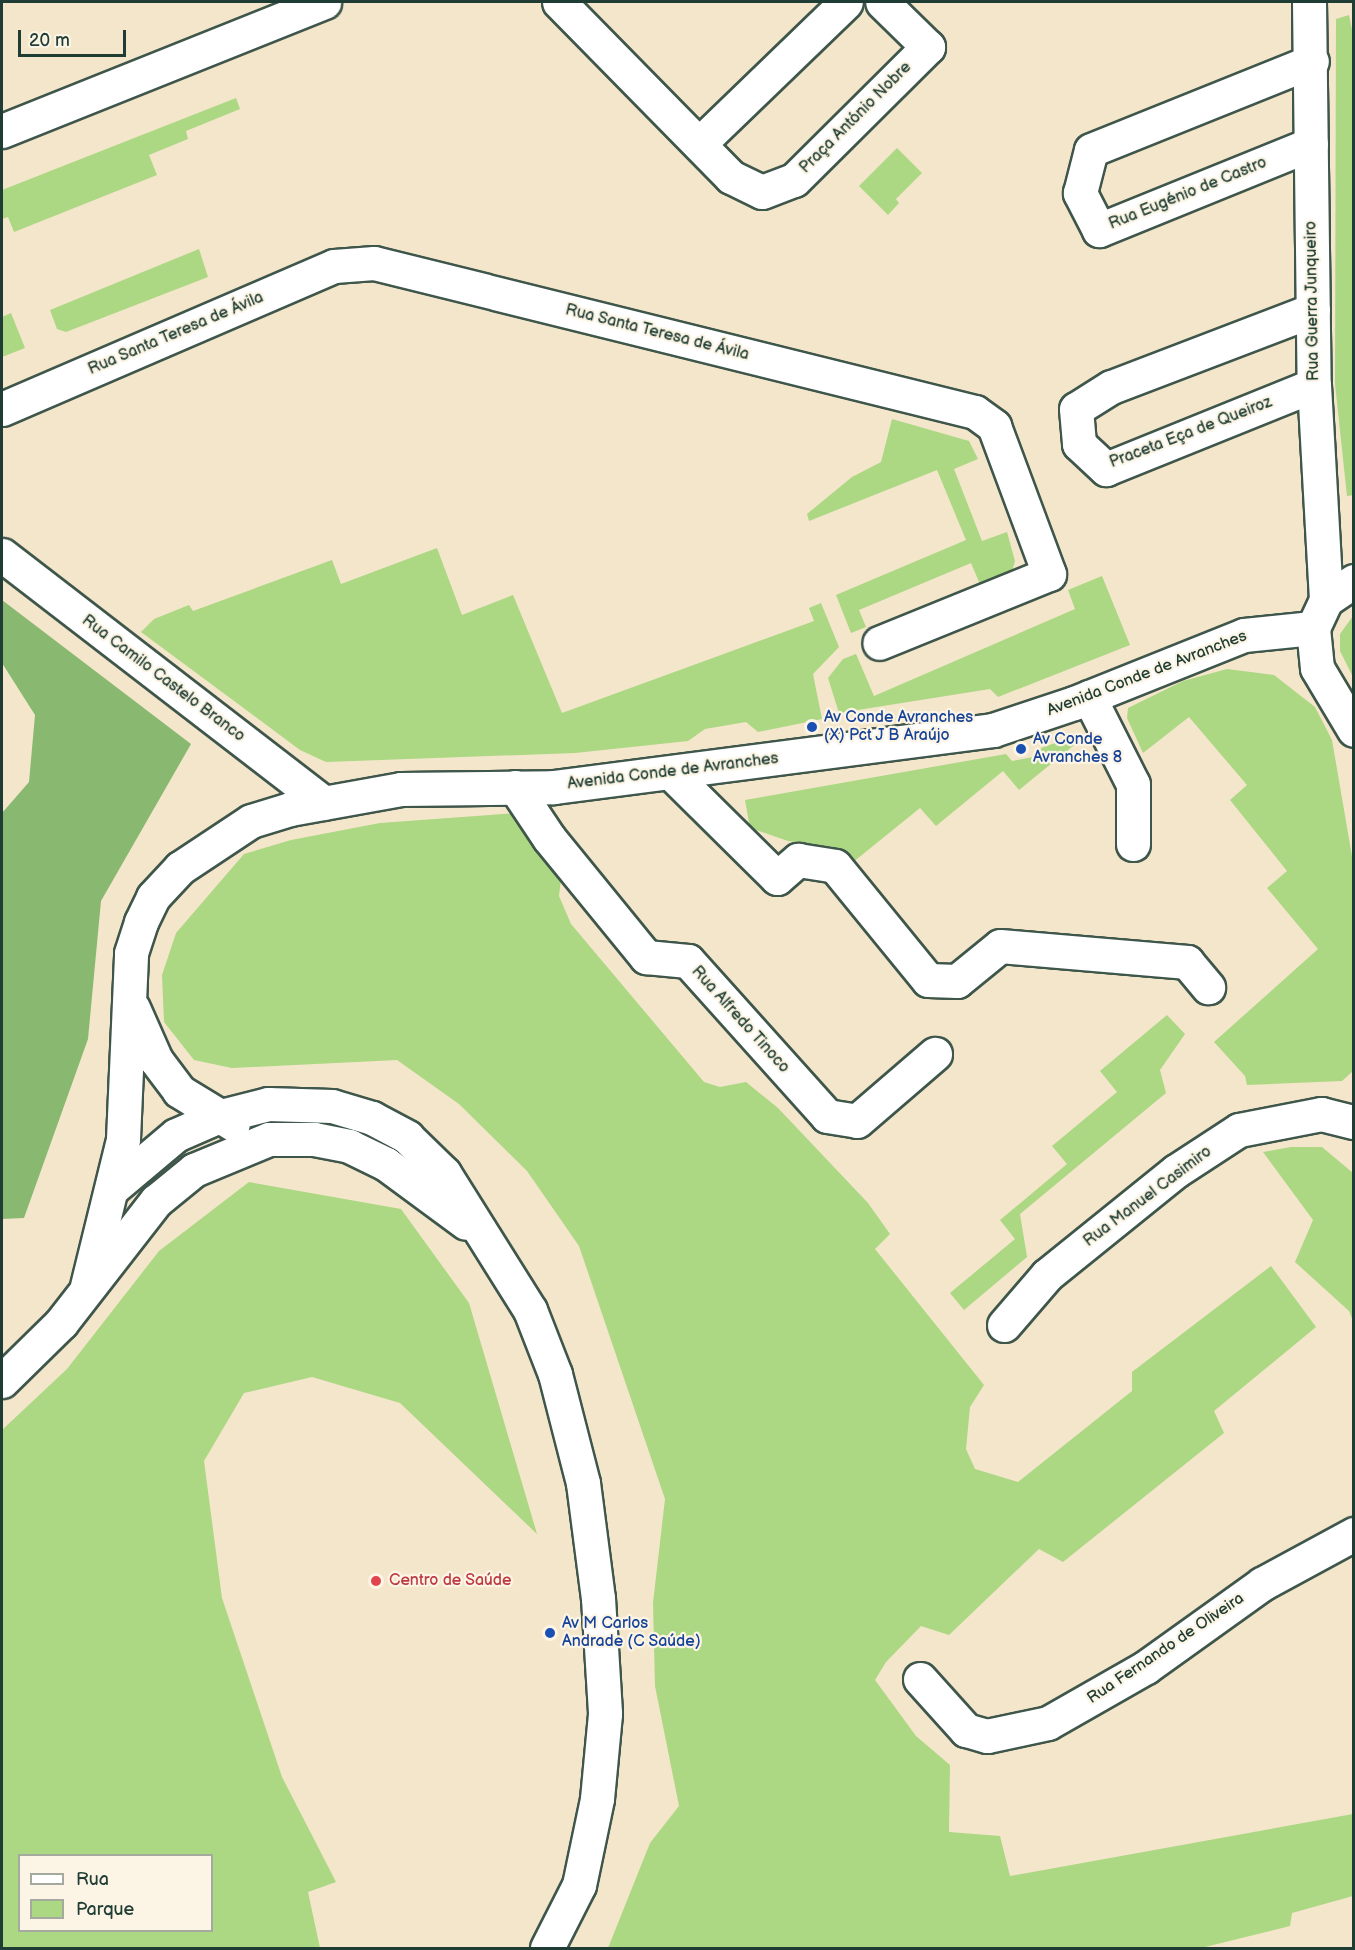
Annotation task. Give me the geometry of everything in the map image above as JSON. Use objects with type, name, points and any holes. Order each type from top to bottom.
[{"type":"street","points":[[2,131],[324,2]]},
{"type":"street","name":"Praça António Nobre","points":[[559,2],[731,177],[762,192],[794,180],[928,47],[882,2]]},
{"type":"street","points":[[699,144],[846,2]]},
{"type":"street","name":"Rua Guerra Junqueiro","points":[[1309,2],[1312,61],[1314,385],[1320,614],[1317,668],[1353,730]]},
{"type":"street","name":"Rua Eugénio de Castro","points":[[1311,144],[1099,230],[1080,194],[1091,150],[1312,61]]},
{"type":"street","name":"Rua Santa Teresa de Ávila","points":[[2,409],[334,266],[374,263],[975,412],[994,426],[1050,574],[879,643]]},
{"type":"street","name":"Praceta Eça de Queiroz","points":[[1313,310],[1111,387],[1076,409],[1079,444],[1106,469],[1314,385]]},
{"type":"street","name":"Rua Camilo Castelo Branco","points":[[2,555],[324,803]]},
{"type":"street","points":[[1320,614],[1353,581]]},
{"type":"street","name":"Avenida Conde de Avranches","points":[[87,1286],[113,1188],[127,1096],[132,953],[141,922],[153,897],[180,868],[251,822],[324,803],[401,789],[554,787],[993,730],[1089,697],[1244,635],[1320,614]]},
{"type":"street","points":[[1089,697],[1133,784],[1133,844]]},
{"type":"street","points":[[671,772],[777,878],[798,860],[835,866],[928,980],[957,981],[1000,946],[1187,962],[1208,987]]},
{"type":"street","name":"Rua Alfredo Tinoco","points":[[515,787],[549,838],[646,957],[688,961],[827,1116],[857,1121],[935,1054]]},
{"type":"street","name":"Avenida Conde de Avranches","points":[[130,1001],[167,1076],[179,1091],[217,1117],[269,1139]]},
{"type":"street","points":[[113,1188],[176,1135],[217,1117],[268,1104],[332,1106],[372,1118],[407,1137],[444,1173],[530,1310],[555,1374],[583,1483],[598,1598],[605,1714],[597,1799],[579,1885],[547,1948]]},
{"type":"street","name":"Rua Manuel Casimiro","points":[[1004,1325],[1047,1275],[1176,1172],[1239,1130],[1321,1114],[1353,1122]]},
{"type":"street","points":[[2,1381],[62,1323],[87,1286],[156,1201],[194,1170],[269,1139],[314,1138],[349,1146],[416,1184],[488,1241]]},
{"type":"street","name":"Rua Fernando de Oliveira","points":[[920,1679],[966,1730],[987,1736],[1048,1723],[1146,1667],[1262,1584],[1353,1534]]},
{"type":"green space","points":[[1349,15],[1354,39],[1354,495],[1347,496],[1335,384],[1336,19]]},
{"type":"green space","points":[[236,98],[240,109],[186,131],[188,139],[149,155],[157,175],[14,232],[8,217],[2,219],[2,190]]},
{"type":"green space","points":[[897,148],[922,173],[896,199],[899,203],[888,215],[859,186]]},
{"type":"green space","points":[[199,249],[208,277],[66,332],[57,329],[50,310]]},
{"type":"green space","points":[[11,313],[25,348],[2,357],[2,317]]},
{"type":"green space","points":[[892,419],[969,441],[978,459],[954,469],[982,541],[1007,532],[1015,561],[1010,578],[982,589],[971,563],[859,610],[866,627],[851,633],[836,595],[966,540],[937,470],[809,521],[807,514],[852,477],[881,462]]},
{"type":"green space","points":[[437,548],[462,615],[513,595],[562,713],[814,621],[809,608],[821,603],[839,647],[813,674],[822,719],[758,732],[746,722],[705,729],[688,741],[575,753],[326,762],[300,750],[141,632],[154,619],[189,605],[193,611],[332,560],[341,584]]},
{"type":"green space","points":[[1102,576],[1130,645],[998,697],[990,689],[839,713],[828,678],[843,659],[856,654],[874,696],[1075,609],[1068,590]]},
{"type":"green space","points":[[2,600],[191,744],[101,901],[88,1039],[24,1218],[2,1219],[2,813],[29,782],[35,715],[2,663]]},
{"type":"green space","points":[[1353,616],[1353,677],[1340,651],[1340,634]]},
{"type":"green space","points":[[1227,669],[1274,675],[1315,707],[1332,740],[1354,868],[1353,1071],[1342,1081],[1247,1085],[1245,1076],[1214,1042],[1318,949],[1267,888],[1287,871],[1230,800],[1247,785],[1189,717],[1143,753],[1127,718],[1128,708],[1183,681]]},
{"type":"green space","points":[[1081,734],[1084,737],[1019,790],[1003,771],[936,826],[920,808],[852,863],[833,847],[788,841],[750,828],[745,800],[1006,754],[1012,761],[1039,756],[1041,748]]},
{"type":"green space","points":[[516,813],[562,870],[559,896],[571,924],[704,1082],[720,1087],[746,1082],[778,1108],[868,1203],[890,1234],[875,1249],[984,1385],[970,1407],[966,1449],[975,1469],[1018,1482],[1132,1391],[1132,1372],[1271,1266],[1316,1327],[1214,1411],[1224,1433],[1063,1562],[1039,1549],[949,1635],[921,1626],[886,1662],[875,1680],[916,1736],[950,1765],[949,1832],[1000,1836],[1010,1876],[1353,1814],[1353,1896],[1292,1913],[1290,1926],[1201,1948],[608,1948],[650,1843],[679,1806],[655,1686],[653,1603],[665,1499],[579,1246],[527,1171],[459,1104],[397,1060],[232,1068],[194,1060],[164,1022],[162,975],[176,933],[244,854],[291,840],[380,823]]},
{"type":"green space","points":[[1167,1015],[1185,1034],[1160,1070],[1166,1093],[1020,1214],[1027,1257],[964,1310],[950,1293],[1015,1239],[1000,1220],[1067,1164],[1052,1146],[1117,1092],[1100,1071]]},
{"type":"green space","points":[[1291,1147],[1322,1147],[1353,1173],[1353,1321],[1349,1311],[1295,1262],[1313,1220],[1263,1152]]},
{"type":"green space","points":[[249,1182],[401,1209],[469,1303],[537,1534],[400,1403],[312,1377],[244,1393],[204,1461],[222,1598],[282,1777],[336,1882],[308,1892],[320,1948],[2,1948],[2,1430],[67,1369],[159,1251]]},
{"type":"place","name":"Av Conde Avranches (X) Pct J B Araújo","points":[[812,727]]},
{"type":"place","name":"Av Conde Avranches 8","points":[[1021,749]]},
{"type":"place","name":"Centro de Saúde","points":[[376,1581]]},
{"type":"place","name":"Av M Carlos Andrade (C Saúde)","points":[[550,1633]]}]
